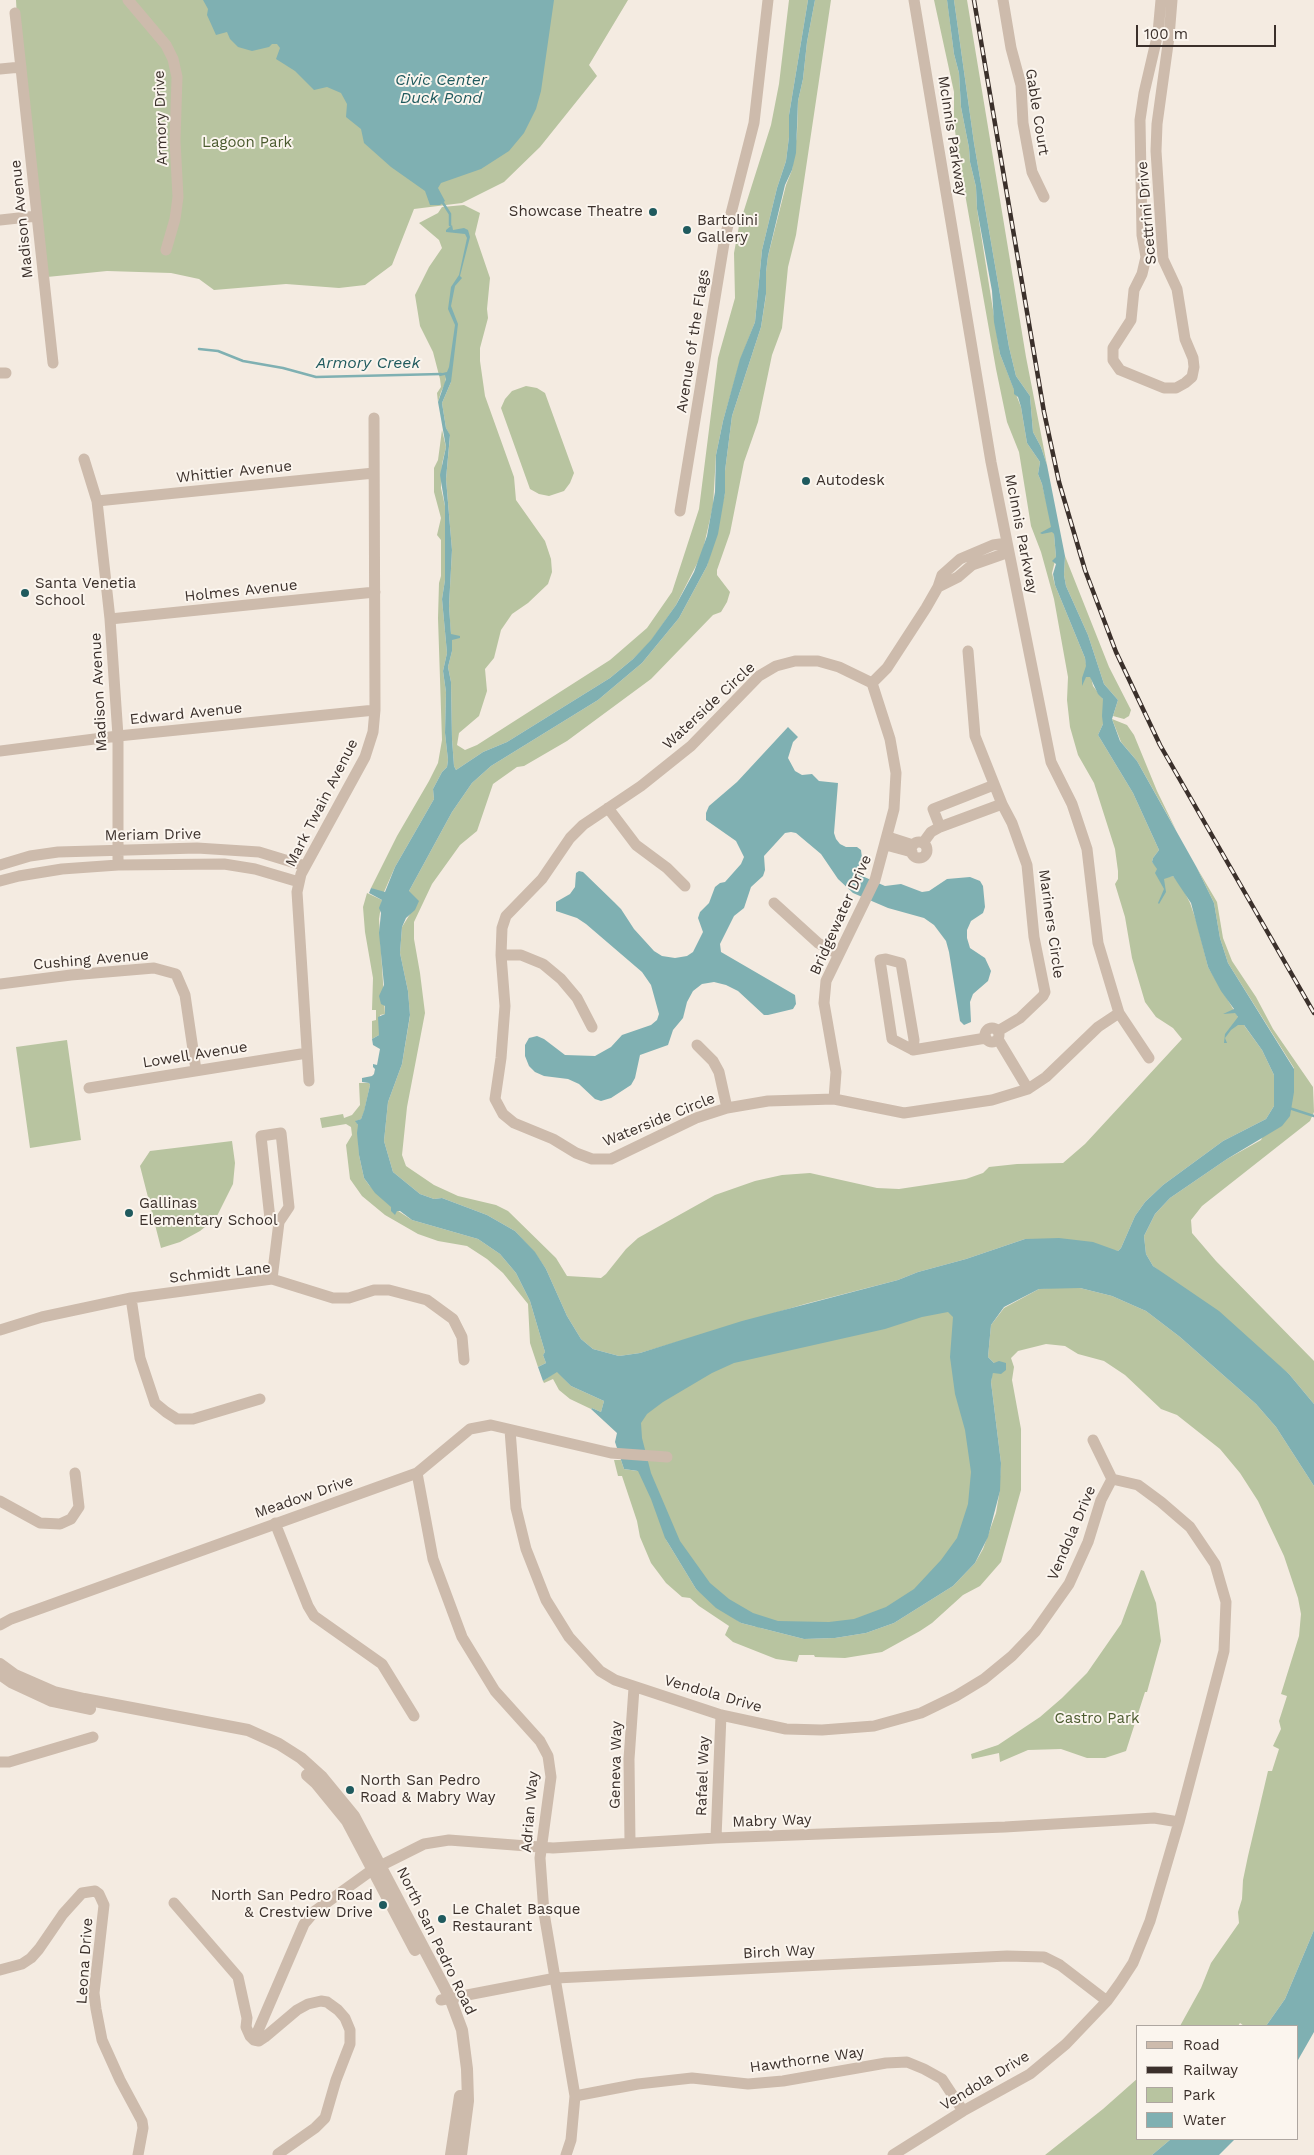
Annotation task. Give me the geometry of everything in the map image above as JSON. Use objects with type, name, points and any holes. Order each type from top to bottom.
[{"type":"street","name":"Armory Drive","points":[[128,0],[166,45],[175,65],[177,77],[178,101],[175,141],[178,197],[175,218],[166,250]]},
{"type":"street","name":"Avenue of the Flags","points":[[680,511],[725,237],[754,123],[768,0]]},
{"type":"street","name":"McInnis Parkway","points":[[914,0],[991,462],[1051,762],[1072,804],[1087,849],[1098,943],[1119,1013],[1149,1058]]},
{"type":"street","name":"Gable Court","points":[[1002,0],[1010,48],[1020,85],[1023,123],[1032,172],[1044,197]]},
{"type":"street","name":"Scettrini Drive","points":[[1161,0],[1158,32],[1140,120],[1142,235],[1146,257],[1142,274],[1134,290],[1131,320],[1113,348],[1113,360],[1120,370],[1164,388],[1176,388],[1192,377],[1194,366],[1193,358],[1185,339],[1176,289],[1163,259],[1156,151],[1157,124],[1172,0]]},
{"type":"street","name":"Madison Avenue","points":[[15,13],[53,363]]},
{"type":"street","points":[[0,69],[21,67]]},
{"type":"street","points":[[0,220],[36,216]]},
{"type":"street","name":"Mark Twain Avenue","points":[[309,1081],[297,892],[305,866],[365,756],[373,732],[375,710],[374,418]]},
{"type":"street","name":"Madison Avenue","points":[[84,459],[97,501],[110,619],[118,736],[118,865]]},
{"type":"street","name":"Whittier Avenue","points":[[97,501],[374,473]]},
{"type":"street","points":[[872,683],[887,668],[938,587],[958,577],[972,565],[1008,548]]},
{"type":"street","name":"Holmes Avenue","points":[[110,619],[375,592]]},
{"type":"street","name":"Mariners Circle","points":[[913,1050],[993,1038],[1020,1018],[1045,992],[1034,937],[1027,866],[1012,823],[1002,804],[975,736],[968,651]]},
{"type":"street","name":"Waterside Circle","points":[[872,683],[839,667],[818,661],[794,661],[776,666],[759,676],[691,746],[641,786],[582,825],[570,838],[542,879],[506,916],[501,940],[504,1006],[501,1058],[495,1099],[502,1114],[514,1123],[553,1138],[576,1153],[601,1160],[611,1159],[696,1118],[727,1108],[768,1101],[834,1099],[904,1113],[992,1100],[1025,1091],[1046,1077],[1098,1027],[1119,1013]]},
{"type":"street","name":"Bridgewater Drive","points":[[834,1099],[836,1072],[824,1003],[826,981],[867,900],[875,880],[894,810],[896,773],[890,739],[872,683]]},
{"type":"street","name":"Edward Avenue","points":[[0,751],[118,736],[375,710]]},
{"type":"street","points":[[940,827],[933,809],[994,784]]},
{"type":"street","points":[[887,841],[916,847],[931,832],[940,827],[1002,804]]},
{"type":"street","points":[[608,808],[636,844],[667,868],[685,886]]},
{"type":"street","name":"Meriam Drive","points":[[0,866],[30,856],[58,852],[226,849],[259,852],[305,866]]},
{"type":"street","name":"Meriam Drive","points":[[0,881],[62,869],[118,865],[224,864],[255,869],[299,882]]},
{"type":"street","points":[[774,903],[818,943],[838,954]]},
{"type":"street","points":[[501,955],[520,955],[543,964],[561,979],[577,998],[592,1028]]},
{"type":"street","points":[[886,959],[901,963],[914,1040],[913,1050],[892,1040],[880,960],[886,959]]},
{"type":"street","name":"Cushing Avenue","points":[[0,984],[71,975],[154,968],[176,974],[185,995],[196,1070]]},
{"type":"street","points":[[993,1038],[1025,1091]]},
{"type":"street","points":[[697,1045],[713,1061],[719,1072],[727,1108]]},
{"type":"street","name":"Lowell Avenue","points":[[89,1088],[307,1053]]},
{"type":"street","points":[[272,1279],[279,1222],[289,1207],[281,1133],[261,1136],[270,1219],[279,1222]]},
{"type":"street","name":"Schmidt Lane","points":[[0,1330],[42,1317],[131,1298],[272,1279],[333,1298],[349,1298],[374,1290],[389,1290],[427,1300],[453,1319],[462,1337],[464,1360]]},
{"type":"street","points":[[131,1298],[140,1358],[155,1402],[166,1412],[177,1418],[193,1419],[260,1399]]},
{"type":"street","name":"Meadow Drive","points":[[0,1624],[417,1473],[470,1430],[491,1425],[611,1454],[667,1457]]},
{"type":"street","name":"Vendola Drive","points":[[510,1430],[516,1508],[526,1549],[546,1600],[568,1637],[600,1670],[615,1680],[634,1688],[721,1715],[786,1729],[822,1730],[874,1726],[921,1712],[956,1696],[984,1679],[1012,1656],[1048,1616],[1069,1584],[1088,1542],[1101,1500],[1112,1479]]},
{"type":"street","name":"Vendola Drive","points":[[1093,1440],[1112,1479]]},
{"type":"street","points":[[0,1501],[40,1523],[60,1524],[71,1519],[79,1507],[75,1473]]},
{"type":"street","name":"Adrian Way","points":[[417,1473],[433,1559],[462,1637],[495,1691],[540,1741],[548,1756],[551,1777],[540,1858],[544,1913],[575,2096],[571,2140],[566,2155]]},
{"type":"street","name":"Vendola Drive","points":[[893,2155],[963,2111],[1030,2074],[1066,2044],[1107,2001],[1120,1984],[1133,1963],[1150,1921],[1179,1822],[1224,1651],[1226,1602],[1215,1564],[1190,1528],[1161,1502],[1138,1485],[1112,1479]]},
{"type":"street","points":[[275,1523],[308,1606],[314,1616],[382,1664],[414,1716]]},
{"type":"street","name":"North San Pedro Road","points":[[0,1664],[15,1675],[54,1692],[248,1730],[279,1744],[301,1758],[341,1798],[354,1816],[376,1868]]},
{"type":"street","name":"North San Pedro Road","points":[[0,1674],[17,1686],[52,1701],[245,1738],[275,1751],[309,1777],[347,1821],[376,1868],[462,2030],[467,2069],[468,2101],[461,2155]]},
{"type":"street","name":"Geneva Way","points":[[630,1844],[629,1758],[634,1688]]},
{"type":"street","name":"Rafael Way","points":[[716,1838],[721,1715]]},
{"type":"street","points":[[0,1762],[9,1762],[93,1737]]},
{"type":"street","name":"Mabry Way","points":[[254,2040],[304,1924],[315,1911],[376,1868],[424,1844],[449,1840],[542,1848],[716,1838],[1005,1827],[1154,1818],[1179,1822]]},
{"type":"street","name":"Leona Drive","points":[[0,1970],[22,1964],[31,1958],[63,1914],[82,1893],[94,1891],[99,1894],[104,1905],[94,1993],[96,2009],[102,2040],[120,2080],[142,2121],[143,2128],[138,2155]]},
{"type":"street","points":[[174,1903],[238,1977],[246,2027],[254,2040],[260,2041],[266,2037],[297,2010],[308,2004],[321,2001],[327,2002],[338,2010],[350,2030],[350,2044],[336,2080],[325,2118],[316,2128],[278,2154]]},
{"type":"street","name":"Birch Way","points":[[446,1999],[556,1978],[1022,1956],[1044,1958],[1060,1965],[1107,2001]]},
{"type":"street","name":"North San Pedro Road","points":[[446,1999],[454,2032],[459,2070],[460,2100],[451,2155]]},
{"type":"street","name":"Hawthorne Way","points":[[575,2096],[638,2084],[692,2078],[748,2084],[783,2081],[907,2062],[942,2079],[963,2111]]},
{"type":"green space","name":"Lagoon Park","points":[[16,0],[628,0],[589,65],[597,76],[540,147],[504,182],[462,203],[414,209],[392,265],[365,285],[339,288],[286,284],[214,290],[199,279],[171,273],[107,271],[47,277]]},
{"type":"green space","points":[[789,0],[808,0],[789,115],[786,161],[777,188],[762,250],[755,322],[741,358],[723,421],[716,455],[713,506],[702,554],[676,605],[651,641],[633,659],[610,678],[507,742],[483,752],[456,770],[452,739],[451,682],[448,667],[452,651],[449,606],[452,550],[446,479],[450,436],[446,428],[442,403],[451,382],[446,377],[438,402],[437,393],[441,387],[440,379],[433,352],[420,326],[415,295],[429,267],[442,248],[439,240],[419,223],[438,213],[442,207],[464,205],[480,213],[475,234],[490,278],[488,318],[480,348],[485,396],[514,477],[516,500],[545,541],[551,559],[552,572],[548,584],[528,603],[512,614],[501,630],[494,658],[485,669],[487,691],[479,716],[459,733],[457,745],[465,750],[477,745],[610,660],[647,628],[672,592],[699,509],[718,358],[735,298],[734,253],[739,226],[771,125],[779,84]]},
{"type":"green space","points":[[815,0],[831,0],[796,235],[788,267],[782,328],[772,355],[758,422],[744,462],[730,533],[717,570],[717,575],[730,592],[727,602],[721,612],[713,615],[651,679],[567,741],[524,766],[517,767],[493,784],[477,831],[460,845],[432,884],[414,922],[414,939],[425,1013],[407,1107],[402,1155],[406,1166],[434,1185],[458,1196],[496,1205],[508,1211],[556,1258],[567,1276],[601,1278],[638,1238],[715,1195],[755,1181],[782,1175],[810,1173],[877,1188],[899,1189],[966,1179],[983,1173],[989,1167],[1063,1163],[1085,1144],[1182,1039],[1173,1028],[1156,1017],[1145,1002],[1132,958],[1125,917],[1115,884],[1118,879],[1118,871],[1115,849],[1094,783],[1078,755],[1070,727],[1067,700],[1068,677],[1054,599],[1041,552],[1031,526],[1019,452],[1007,422],[996,369],[959,160],[954,123],[954,92],[934,0],[947,0],[954,54],[959,73],[961,107],[976,187],[977,209],[1000,354],[1021,407],[1027,443],[1040,462],[1038,474],[1054,534],[1056,557],[1052,573],[1055,585],[1085,658],[1088,675],[1091,677],[1093,686],[1103,699],[1103,724],[1098,735],[1133,793],[1159,850],[1152,862],[1166,877],[1173,876],[1182,887],[1197,923],[1208,967],[1238,1017],[1262,1050],[1274,1075],[1274,1106],[1266,1119],[1223,1141],[1163,1185],[1145,1202],[1135,1216],[1118,1251],[1025,1239],[898,1280],[805,1304],[640,1353],[619,1356],[593,1349],[581,1339],[567,1316],[546,1269],[535,1253],[515,1231],[487,1215],[442,1198],[434,1199],[420,1194],[393,1172],[384,1141],[388,1102],[402,1064],[410,1016],[408,991],[400,953],[402,927],[410,914],[409,891],[452,812],[472,783],[491,766],[598,700],[642,663],[679,618],[707,566],[725,493],[725,471],[732,416],[761,327],[766,295],[768,256],[786,185],[792,170],[797,134],[798,101]]},
{"type":"green space","points":[[954,0],[967,0],[1026,357],[1047,465],[1041,447],[1033,432],[1030,396],[1016,376],[1009,347],[974,143]]},
{"type":"green space","points":[[526,386],[537,388],[545,393],[574,473],[564,491],[549,496],[539,494],[530,489],[501,408],[505,399],[512,391]]},
{"type":"green space","points":[[442,430],[446,447],[442,464],[441,488],[445,506],[445,580],[442,599],[447,653],[443,671],[446,692],[445,733],[448,760],[447,767],[442,772],[433,789],[434,799],[395,867],[384,892],[381,893],[371,888],[397,836],[438,763],[442,740],[438,618],[441,540],[437,535],[441,518],[434,492],[434,468],[438,460]]},
{"type":"green space","points":[[1065,556],[1109,667],[1131,710],[1129,716],[1124,719],[1113,716],[1118,700],[1104,684],[1088,635],[1066,586],[1064,575]]},
{"type":"green space","points":[[1112,719],[1127,725],[1134,735],[1157,791],[1176,830],[1137,761],[1121,742]]},
{"type":"green space","points":[[1197,868],[1217,902],[1223,938],[1232,961],[1256,997],[1273,1029],[1313,1087],[1314,1112],[1310,1121],[1202,1206],[1191,1220],[1192,1233],[1216,1261],[1314,1361],[1314,1404],[1289,1374],[1153,1266],[1146,1254],[1144,1236],[1155,1214],[1170,1198],[1227,1159],[1261,1140],[1294,1068],[1228,963],[1220,938],[1214,903]]},
{"type":"green space","points":[[367,893],[382,900],[379,919],[385,1014],[380,1015],[379,1035],[372,1039],[372,1021],[376,1020],[376,1010],[372,1010],[373,978],[365,932],[363,907]]},
{"type":"green space","points":[[67,1040],[81,1140],[30,1148],[16,1047]]},
{"type":"green space","points":[[359,1083],[369,1083],[370,1085],[364,1112],[361,1119],[356,1121],[358,1125],[359,1155],[364,1178],[392,1207],[412,1220],[478,1239],[500,1254],[516,1273],[530,1301],[545,1352],[543,1355],[546,1363],[538,1367],[530,1343],[528,1304],[503,1273],[487,1259],[467,1246],[438,1241],[418,1234],[385,1215],[362,1196],[350,1179],[346,1145],[352,1135],[351,1127],[346,1124],[322,1128],[320,1118],[343,1114],[344,1118],[352,1115],[360,1105]]},
{"type":"green space","points":[[232,1141],[235,1163],[233,1184],[216,1218],[200,1231],[180,1242],[161,1248],[140,1166],[150,1151]]},
{"type":"green space","points":[[1063,1287],[1080,1288],[1112,1296],[1146,1311],[1180,1337],[1256,1404],[1276,1427],[1314,1486],[1314,1930],[1285,1999],[1267,2025],[1243,2025],[1240,2023],[1239,2025],[1181,2025],[1201,1988],[1211,1963],[1239,1923],[1238,1912],[1242,1899],[1243,1880],[1248,1856],[1268,1771],[1272,1771],[1279,1749],[1273,1746],[1281,1729],[1279,1721],[1287,1696],[1281,1694],[1299,1636],[1301,1614],[1298,1598],[1284,1556],[1258,1501],[1240,1473],[1220,1449],[1177,1415],[1161,1409],[1125,1375],[1104,1361],[1078,1354],[1065,1346],[1046,1344],[1018,1351],[1011,1358],[1014,1367],[1012,1380],[1021,1429],[1021,1490],[1001,1562],[980,1586],[963,1595],[932,1623],[882,1652],[845,1658],[799,1655],[797,1662],[776,1659],[733,1642],[725,1635],[729,1626],[690,1598],[682,1597],[666,1583],[651,1563],[640,1537],[637,1521],[622,1476],[618,1476],[614,1460],[621,1460],[624,1469],[637,1471],[623,1393],[818,1311],[977,1303],[1000,1477],[1001,1463],[991,1382],[994,1363],[988,1357],[991,1325],[1004,1308],[1039,1289]],"holes":[[[1000,1489],[996,1513],[983,1549],[975,1563],[953,1586],[894,1623],[866,1633],[835,1638],[804,1639],[757,1627],[855,1630],[959,1577]],[[665,1538],[687,1567],[756,1627],[741,1623],[696,1589]]]},
{"type":"green space","points":[[557,1371],[571,1386],[604,1401],[601,1412],[570,1399],[559,1390],[553,1379],[544,1383],[543,1381]]},
{"type":"green space","name":"Castro Park","points":[[1141,1570],[1144,1571],[1156,1603],[1161,1641],[1147,1692],[1145,1692],[1126,1751],[1105,1758],[1087,1758],[1061,1749],[1028,1750],[1000,1762],[999,1753],[972,1759],[971,1754],[998,1745],[1040,1717],[1087,1673],[1121,1624]]},
{"type":"green space","points":[[1136,2080],[1136,2140],[1170,2140],[1152,2155],[1045,2155],[1103,2109]]},
{"type":"water","name":"Civic Center Duck Pond","points":[[203,0],[554,0],[541,91],[536,109],[524,133],[509,151],[481,169],[441,183],[438,188],[445,201],[440,205],[430,205],[425,191],[391,167],[364,143],[361,129],[346,117],[347,104],[341,93],[327,87],[314,90],[295,71],[276,59],[280,48],[277,44],[252,51],[238,47],[230,39],[227,32],[216,35],[207,15],[208,9]]},
{"type":"water","points":[[808,0],[815,0],[798,101],[796,153],[792,170],[785,185],[768,256],[766,294],[761,327],[732,416],[725,471],[725,493],[718,534],[707,566],[679,618],[642,663],[598,700],[491,766],[472,783],[452,812],[409,891],[419,901],[415,910],[406,918],[402,927],[400,953],[408,991],[410,1015],[402,1064],[388,1102],[384,1141],[393,1172],[420,1194],[434,1199],[442,1198],[487,1215],[515,1231],[535,1252],[546,1269],[567,1316],[581,1339],[593,1349],[619,1356],[640,1353],[742,1321],[898,1280],[1025,1239],[1059,1238],[1093,1242],[1118,1251],[1135,1216],[1145,1202],[1163,1185],[1223,1141],[1266,1119],[1274,1106],[1274,1075],[1262,1050],[1244,1025],[1238,1025],[1231,1030],[1225,1038],[1227,1043],[1224,1043],[1225,1034],[1238,1017],[1235,1013],[1223,1014],[1234,1009],[1221,991],[1208,967],[1191,903],[1173,876],[1164,879],[1166,892],[1158,903],[1164,889],[1155,873],[1157,869],[1152,862],[1159,850],[1133,793],[1098,735],[1103,724],[1103,699],[1098,694],[1090,677],[1086,677],[1082,686],[1082,678],[1086,666],[1085,658],[1055,585],[1053,574],[1056,564],[1052,561],[1056,557],[1054,534],[1052,532],[1040,533],[1051,527],[1042,484],[1038,474],[1040,462],[1027,443],[1021,407],[1018,397],[1014,394],[1000,354],[994,322],[992,291],[977,209],[976,187],[961,107],[959,73],[954,54],[947,0],[954,0],[974,143],[1009,347],[1016,376],[1030,396],[1033,432],[1041,447],[1047,465],[1065,556],[1064,575],[1066,586],[1088,635],[1104,684],[1118,700],[1112,719],[1120,741],[1137,761],[1197,868],[1214,903],[1220,938],[1228,963],[1294,1069],[1294,1092],[1290,1116],[1282,1126],[1227,1159],[1170,1198],[1155,1214],[1144,1236],[1146,1254],[1153,1266],[1219,1311],[1289,1374],[1314,1404],[1314,1486],[1276,1427],[1256,1404],[1180,1337],[1146,1311],[1112,1296],[1080,1288],[1039,1289],[1004,1307],[991,1325],[988,1357],[994,1363],[999,1361],[1006,1363],[1006,1370],[1001,1374],[993,1373],[991,1382],[1001,1463],[1000,1491],[988,1537],[975,1563],[953,1586],[894,1623],[866,1633],[835,1638],[804,1639],[741,1623],[716,1608],[696,1589],[665,1538],[651,1499],[638,1471],[624,1469],[615,1442],[617,1433],[591,1409],[601,1412],[604,1401],[571,1386],[557,1372],[543,1381],[538,1367],[546,1363],[543,1355],[545,1352],[530,1301],[516,1273],[500,1254],[478,1239],[412,1220],[400,1211],[397,1211],[395,1215],[391,1211],[391,1207],[375,1193],[364,1178],[359,1155],[358,1125],[355,1121],[361,1119],[370,1085],[369,1083],[362,1082],[362,1078],[372,1076],[375,1069],[373,1064],[377,1065],[380,1049],[373,1045],[372,1039],[379,1035],[378,1017],[385,1014],[385,1006],[381,1004],[379,996],[384,985],[379,933],[381,913],[379,908],[382,900],[369,893],[371,888],[385,892],[395,867],[434,799],[433,789],[442,772],[447,767],[448,760],[445,733],[446,692],[443,671],[447,653],[442,599],[445,580],[445,506],[440,475],[446,447],[438,402],[446,379],[445,375],[440,376],[438,374],[447,372],[449,367],[455,325],[448,309],[451,287],[459,275],[467,238],[465,234],[446,232],[446,230],[452,225],[453,230],[464,228],[468,230],[470,237],[460,276],[462,278],[455,286],[451,306],[458,324],[451,382],[442,403],[446,428],[450,435],[446,479],[452,550],[449,606],[451,634],[460,636],[460,638],[452,640],[452,651],[448,667],[451,682],[452,739],[456,770],[483,752],[507,742],[610,678],[633,659],[651,640],[676,605],[694,572],[707,536],[715,492],[716,455],[723,421],[740,359],[755,322],[762,250],[777,188],[786,161],[789,115]],"holes":[[[948,1312],[953,1317],[950,1357],[955,1394],[965,1430],[971,1472],[968,1504],[957,1538],[941,1560],[914,1589],[886,1607],[854,1619],[829,1622],[778,1621],[753,1613],[729,1599],[710,1583],[680,1541],[651,1473],[642,1438],[641,1423],[647,1414],[663,1402],[712,1373],[734,1363],[885,1329],[922,1317]]]},
{"type":"water","points":[[788,727],[798,737],[793,742],[788,758],[795,771],[802,775],[812,774],[819,781],[838,783],[834,833],[840,844],[846,847],[857,847],[861,850],[862,858],[858,868],[862,876],[885,886],[901,884],[922,892],[929,891],[947,879],[970,877],[980,881],[983,886],[985,907],[983,913],[971,921],[967,930],[967,938],[970,948],[985,958],[991,971],[988,981],[973,994],[970,1002],[971,1022],[964,1025],[960,1021],[949,952],[946,941],[934,925],[924,918],[888,908],[853,893],[838,879],[821,854],[796,833],[791,832],[785,833],[764,856],[765,870],[763,876],[751,887],[744,908],[734,916],[720,944],[721,952],[795,995],[796,1004],[793,1009],[764,1015],[738,991],[726,985],[714,982],[702,984],[693,991],[687,1002],[683,1018],[673,1030],[668,1045],[640,1055],[635,1078],[631,1085],[611,1098],[601,1101],[595,1099],[579,1084],[568,1079],[544,1076],[535,1072],[529,1066],[525,1056],[525,1045],[529,1038],[537,1036],[544,1039],[565,1055],[595,1056],[611,1047],[622,1035],[651,1025],[657,1020],[659,1014],[651,985],[642,972],[586,924],[577,918],[556,911],[556,902],[570,894],[575,887],[576,873],[579,871],[583,872],[621,909],[634,929],[654,951],[662,956],[675,958],[687,956],[693,952],[703,932],[698,918],[700,912],[709,903],[715,887],[725,882],[741,864],[744,857],[736,841],[706,820],[706,813],[709,806],[737,782]]},
{"type":"water","points":[[1314,1930],[1314,2032],[1299,2058],[1299,2025],[1267,2025],[1285,1999]]},
{"type":"water","points":[[1170,2140],[1234,2140],[1219,2155],[1152,2155]]},
{"type":"waterway","points":[[443,203],[450,214],[450,225]]},
{"type":"waterway","name":"Armory Creek","points":[[199,349],[218,351],[243,361],[283,368],[316,377],[441,374]]},
{"type":"waterway","points":[[1289,1108],[1314,1116]]},
{"type":"railway","points":[[974,0],[1044,412],[1059,482],[1085,570],[1116,652],[1160,745],[1314,1013]]},
{"type":"place","name":"Showcase Theatre","points":[[653,212]]},
{"type":"place","name":"Bartolini Gallery","points":[[687,230]]},
{"type":"place","name":"Autodesk","points":[[806,481]]},
{"type":"place","name":"Santa Venetia School","points":[[25,593]]},
{"type":"place","name":"Gallinas Elementary School","points":[[129,1213]]},
{"type":"place","name":"North San Pedro Road & Mabry Way","points":[[350,1790]]},
{"type":"place","name":"North San Pedro Road & Crestview Drive","points":[[383,1905]]},
{"type":"place","name":"Le Chalet Basque Restaurant","points":[[442,1919]]}]
